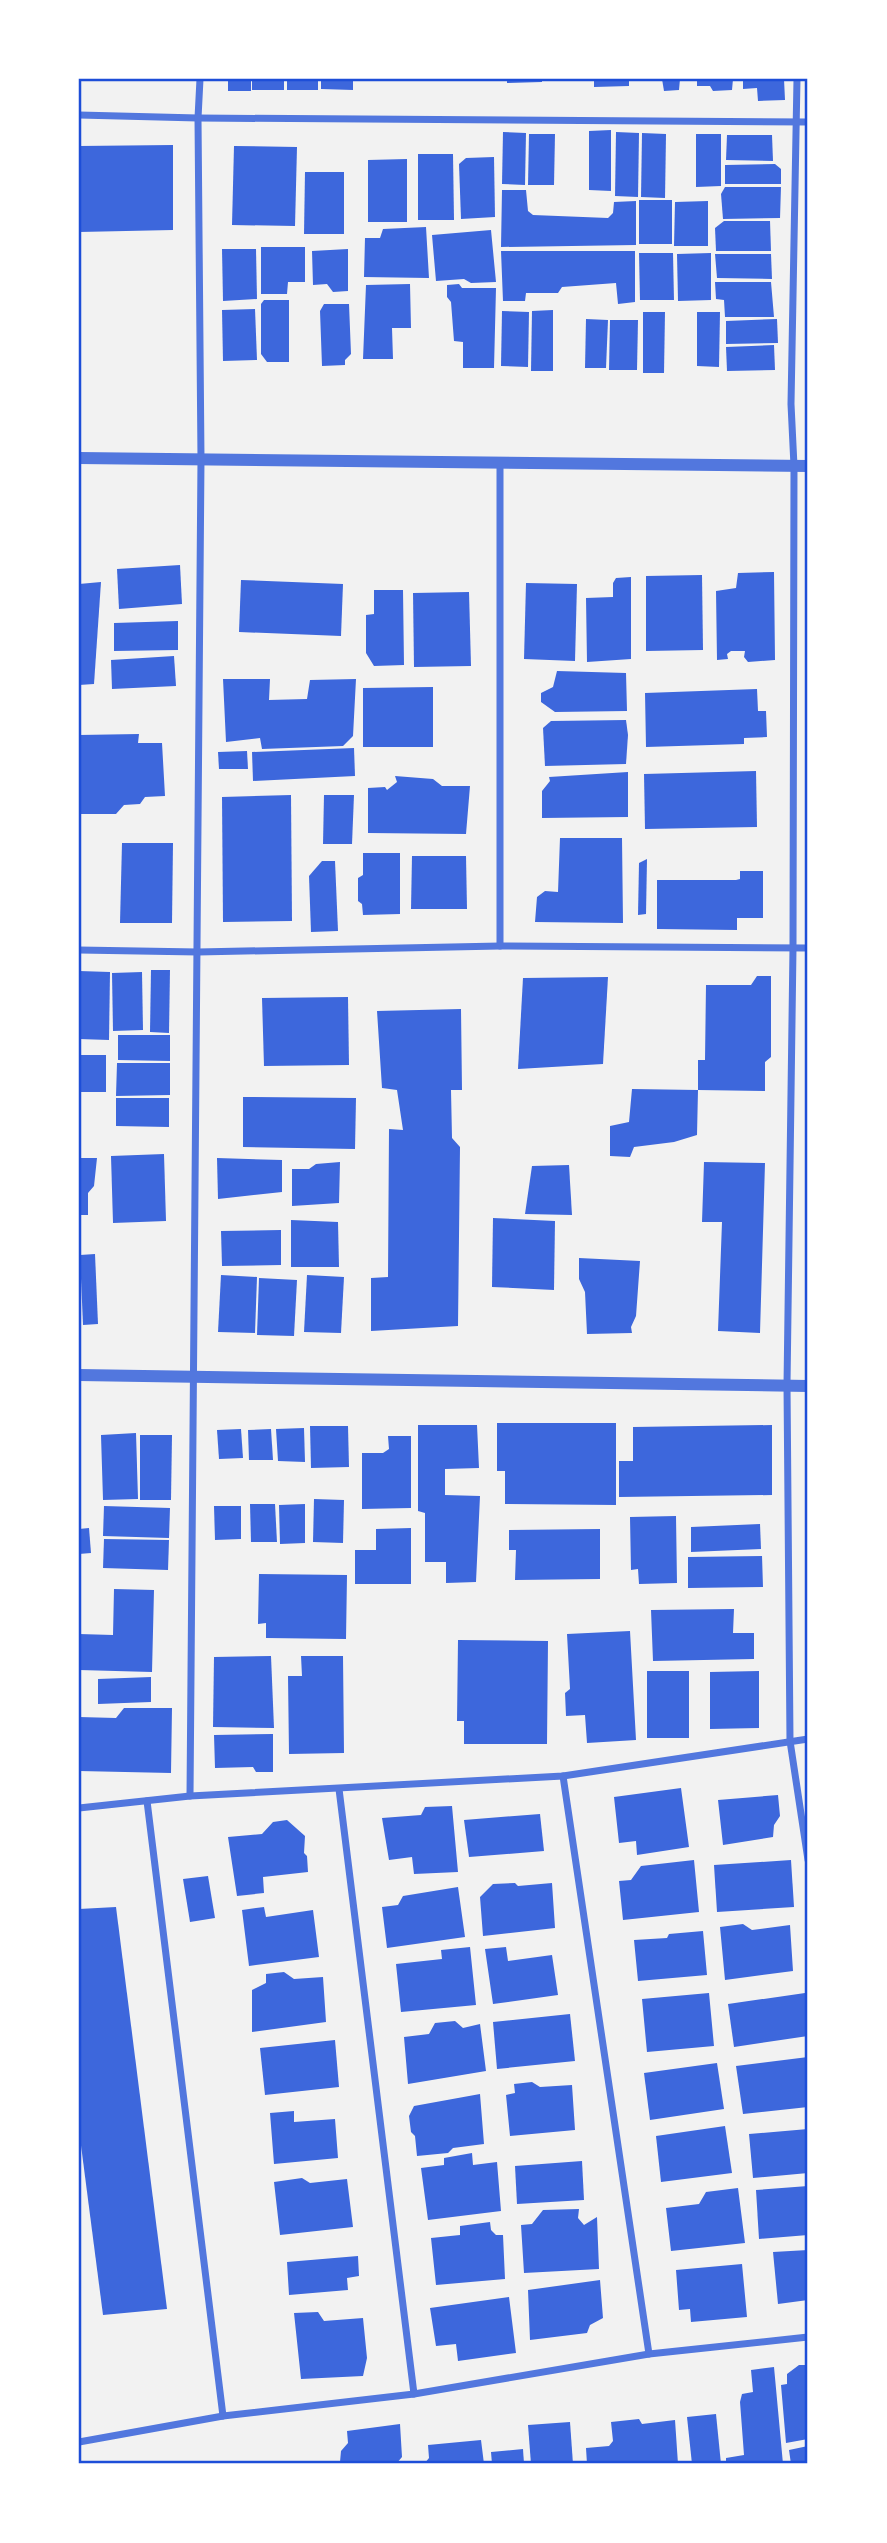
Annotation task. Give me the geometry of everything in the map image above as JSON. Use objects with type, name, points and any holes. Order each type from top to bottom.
[{"type":"street","points":[[191,1796],[201,459],[198,118],[200,79]]},
{"type":"street","points":[[797,79],[791,404],[794,466],[793,947],[787,1385],[790,1741],[808,1860]]},
{"type":"street","points":[[79,115],[808,122]]},
{"type":"street","points":[[79,458],[808,467]]},
{"type":"street","points":[[500,464],[500,946]]},
{"type":"street","points":[[79,950],[198,952],[500,946],[808,948]]},
{"type":"street","points":[[79,1375],[808,1385]]},
{"type":"street","points":[[79,1808],[191,1796],[563,1776],[808,1739]]},
{"type":"street","points":[[563,1776],[649,2354]]},
{"type":"street","points":[[339,1789],[414,2394]]},
{"type":"street","points":[[147,1801],[223,2416]]},
{"type":"street","points":[[79,2442],[223,2416],[414,2394],[649,2354],[808,2337]]},
{"type":"building","points":[[228,79],[251,79],[251,91],[228,91]]},
{"type":"building","points":[[252,79],[284,79],[284,90],[252,90]]},
{"type":"building","points":[[287,79],[318,79],[318,90],[287,90]]},
{"type":"building","points":[[321,79],[353,79],[353,90],[321,89]]},
{"type":"building","points":[[507,79],[542,79],[542,82],[507,83]]},
{"type":"building","points":[[594,79],[629,79],[629,86],[594,87]]},
{"type":"building","points":[[662,79],[680,79],[679,90],[664,91]]},
{"type":"building","points":[[697,79],[733,79],[732,90],[713,91],[710,86],[697,86]]},
{"type":"building","points":[[743,79],[784,79],[785,100],[758,101],[757,88],[743,89]]},
{"type":"building","points":[[611,130],[611,191],[589,190],[589,131]]},
{"type":"building","points":[[503,132],[526,133],[525,185],[502,184]]},
{"type":"building","points":[[616,132],[639,133],[638,197],[615,196]]},
{"type":"building","points":[[642,133],[666,134],[665,198],[641,197]]},
{"type":"building","points":[[529,134],[555,134],[554,185],[528,185]]},
{"type":"building","points":[[696,134],[721,134],[721,186],[696,187]]},
{"type":"building","points":[[727,135],[772,135],[773,161],[726,160]]},
{"type":"building","points":[[173,145],[173,230],[79,232],[79,146]]},
{"type":"building","points":[[234,146],[297,147],[295,226],[232,225]]},
{"type":"building","points":[[418,154],[453,154],[454,220],[418,220]]},
{"type":"building","points":[[494,157],[495,217],[461,219],[459,164],[466,158]]},
{"type":"building","points":[[407,159],[407,222],[368,222],[368,160]]},
{"type":"building","points":[[775,164],[781,169],[781,184],[725,184],[725,165]]},
{"type":"building","points":[[305,172],[344,172],[344,234],[304,234]]},
{"type":"building","points":[[725,187],[781,187],[780,218],[723,219],[721,194]]},
{"type":"building","points":[[502,190],[526,190],[528,211],[533,215],[608,218],[613,213],[614,202],[636,201],[636,245],[501,247]]},
{"type":"building","points":[[639,200],[672,200],[672,244],[639,244]]},
{"type":"building","points":[[708,201],[708,246],[674,246],[675,202]]},
{"type":"building","points":[[724,221],[770,221],[771,251],[716,251],[715,228]]},
{"type":"building","points":[[426,227],[429,278],[364,277],[365,238],[380,238],[383,229]]},
{"type":"building","points":[[491,230],[496,282],[471,283],[464,279],[436,281],[432,235]]},
{"type":"building","points":[[261,247],[305,247],[305,282],[288,282],[287,294],[261,294]]},
{"type":"building","points":[[222,249],[256,249],[257,299],[223,301]]},
{"type":"building","points":[[348,249],[348,291],[333,292],[327,284],[313,285],[312,251]]},
{"type":"building","points":[[501,251],[635,251],[635,302],[618,304],[616,283],[562,287],[558,293],[526,293],[525,301],[503,301]]},
{"type":"building","points":[[639,253],[673,253],[674,300],[640,300]]},
{"type":"building","points":[[711,253],[711,300],[678,301],[677,254]]},
{"type":"building","points":[[715,254],[771,254],[772,279],[717,278]]},
{"type":"building","points":[[715,282],[771,282],[774,317],[725,317],[724,300],[716,299]]},
{"type":"building","points":[[410,284],[411,328],[392,328],[393,359],[363,359],[366,285]]},
{"type":"building","points":[[459,284],[462,288],[496,288],[494,368],[463,368],[463,342],[454,341],[451,302],[447,297],[447,285]]},
{"type":"building","points":[[264,300],[289,300],[289,362],[267,362],[261,354],[261,304]]},
{"type":"building","points":[[324,304],[349,304],[351,354],[345,360],[345,365],[322,366],[320,311]]},
{"type":"building","points":[[255,309],[257,360],[223,361],[222,310]]},
{"type":"building","points":[[553,310],[553,371],[531,371],[532,311]]},
{"type":"building","points":[[502,311],[529,312],[528,367],[501,366]]},
{"type":"building","points":[[643,312],[665,312],[664,373],[643,373]]},
{"type":"building","points":[[697,312],[720,312],[719,367],[697,366]]},
{"type":"building","points":[[586,319],[608,320],[606,368],[585,368]]},
{"type":"building","points":[[777,319],[778,343],[726,344],[726,321]]},
{"type":"building","points":[[610,320],[638,320],[637,370],[609,370]]},
{"type":"building","points":[[774,345],[775,370],[727,371],[726,347]]},
{"type":"building","points":[[180,565],[182,604],[119,609],[117,569]]},
{"type":"building","points":[[774,572],[775,660],[748,662],[744,657],[745,651],[731,651],[727,654],[728,659],[717,660],[716,591],[736,588],[738,573]]},
{"type":"building","points":[[702,575],[703,650],[646,651],[646,576]]},
{"type":"building","points":[[631,577],[631,659],[587,662],[586,598],[613,597],[613,583],[616,578]]},
{"type":"building","points":[[241,580],[343,584],[341,636],[239,632]]},
{"type":"building","points":[[101,582],[94,684],[79,685],[79,584]]},
{"type":"building","points":[[526,583],[577,584],[575,661],[524,659]]},
{"type":"building","points":[[374,590],[403,590],[404,665],[374,666],[366,653],[366,615],[374,614]]},
{"type":"building","points":[[469,592],[471,666],[414,667],[413,593]]},
{"type":"building","points":[[178,621],[178,650],[114,651],[114,623]]},
{"type":"building","points":[[174,656],[176,686],[112,689],[111,660]]},
{"type":"building","points":[[557,671],[626,673],[627,711],[555,712],[541,702],[541,693],[553,687]]},
{"type":"building","points":[[223,679],[270,679],[269,700],[307,699],[310,680],[356,679],[353,736],[343,746],[262,749],[260,738],[226,742]]},
{"type":"building","points":[[433,687],[433,747],[363,747],[363,688]]},
{"type":"building","points":[[757,689],[758,711],[766,711],[767,737],[744,738],[744,744],[646,747],[645,693]]},
{"type":"building","points":[[626,720],[626,764],[545,766],[543,728],[551,721]]},
{"type":"building","points":[[139,734],[138,743],[162,743],[165,796],[145,797],[140,804],[124,805],[116,814],[79,814],[79,735]]},
{"type":"building","points":[[354,748],[355,776],[253,781],[252,752]]},
{"type":"building","points":[[247,751],[248,769],[219,769],[218,752]]},
{"type":"building","points":[[756,771],[757,827],[645,829],[644,774]]},
{"type":"building","points":[[628,772],[628,817],[542,818],[542,791],[550,781],[549,777]]},
{"type":"building","points":[[395,776],[433,779],[442,786],[470,786],[466,834],[368,833],[368,788],[385,787],[387,790],[397,782]]},
{"type":"building","points":[[291,795],[292,921],[223,922],[222,797]]},
{"type":"building","points":[[324,795],[354,795],[352,844],[323,844]]},
{"type":"building","points":[[560,838],[622,838],[623,923],[535,922],[537,897],[545,891],[558,892]]},
{"type":"building","points":[[122,843],[173,843],[172,923],[120,923]]},
{"type":"building","points":[[363,853],[400,853],[400,914],[363,915],[362,904],[358,901],[358,878],[363,875]]},
{"type":"building","points":[[412,856],[466,856],[467,909],[411,909]]},
{"type":"building","points":[[647,859],[646,914],[638,915],[639,863]]},
{"type":"building","points":[[322,861],[335,861],[338,931],[311,932],[309,876]]},
{"type":"building","points":[[740,871],[763,871],[763,918],[737,918],[737,930],[657,929],[657,880],[736,880],[740,879]]},
{"type":"building","points":[[151,970],[170,970],[169,1033],[150,1032]]},
{"type":"building","points":[[79,971],[110,972],[109,1040],[79,1039]]},
{"type":"building","points":[[142,972],[143,1030],[113,1031],[112,973]]},
{"type":"building","points":[[757,976],[771,976],[771,1057],[765,1062],[765,1091],[698,1090],[698,1060],[705,1060],[706,985],[751,985]]},
{"type":"building","points":[[608,977],[603,1064],[518,1069],[523,978]]},
{"type":"building","points":[[348,997],[349,1065],[264,1066],[262,998]]},
{"type":"building","points":[[461,1009],[462,1090],[451,1090],[452,1138],[460,1147],[458,1326],[371,1331],[371,1278],[388,1277],[389,1129],[403,1130],[397,1090],[382,1088],[377,1011]]},
{"type":"building","points":[[118,1035],[170,1035],[170,1061],[118,1060]]},
{"type":"building","points":[[79,1055],[106,1055],[106,1092],[79,1092]]},
{"type":"building","points":[[117,1063],[170,1063],[170,1095],[116,1096]]},
{"type":"building","points":[[632,1089],[698,1090],[697,1135],[674,1142],[634,1147],[630,1157],[610,1156],[610,1126],[629,1122]]},
{"type":"building","points":[[243,1097],[356,1098],[355,1149],[243,1147]]},
{"type":"building","points":[[116,1098],[169,1098],[169,1127],[116,1126]]},
{"type":"building","points":[[164,1154],[166,1221],[113,1223],[111,1156]]},
{"type":"building","points":[[79,1158],[97,1158],[94,1186],[88,1193],[88,1215],[79,1215]]},
{"type":"building","points":[[217,1158],[282,1160],[282,1192],[218,1199]]},
{"type":"building","points":[[340,1162],[339,1203],[292,1206],[292,1169],[309,1169],[316,1164]]},
{"type":"building","points":[[704,1162],[765,1163],[760,1333],[718,1331],[722,1222],[702,1222]]},
{"type":"building","points":[[569,1165],[572,1215],[525,1214],[532,1166]]},
{"type":"building","points":[[493,1218],[555,1221],[554,1290],[492,1287]]},
{"type":"building","points":[[291,1220],[338,1222],[339,1267],[291,1267]]},
{"type":"building","points":[[281,1230],[281,1265],[222,1266],[221,1231]]},
{"type":"building","points":[[95,1254],[98,1324],[83,1325],[80,1255]]},
{"type":"building","points":[[579,1258],[640,1261],[632,1333],[587,1334],[585,1292],[579,1279]]},
{"type":"building","points":[[221,1275],[257,1277],[255,1333],[218,1332]]},
{"type":"building","points":[[307,1275],[344,1277],[341,1333],[304,1332]]},
{"type":"building","points":[[259,1278],[297,1280],[294,1336],[257,1335]]},
{"type":"building","points":[[497,1423],[616,1423],[616,1505],[505,1504],[505,1471],[497,1471]]},
{"type":"building","points":[[418,1425],[477,1425],[479,1468],[445,1469],[445,1495],[480,1496],[476,1582],[446,1583],[446,1562],[425,1562],[425,1513],[418,1511]]},
{"type":"building","points":[[772,1425],[772,1495],[619,1497],[619,1461],[633,1461],[633,1427]]},
{"type":"building","points":[[310,1426],[348,1426],[349,1467],[311,1468]]},
{"type":"building","points":[[304,1428],[305,1462],[278,1461],[276,1429]]},
{"type":"building","points":[[241,1429],[243,1458],[219,1459],[217,1430]]},
{"type":"building","points":[[271,1429],[273,1460],[249,1460],[248,1430]]},
{"type":"building","points":[[136,1433],[138,1499],[103,1500],[101,1435]]},
{"type":"building","points":[[140,1435],[172,1435],[171,1500],[140,1500]]},
{"type":"building","points":[[388,1436],[411,1436],[411,1508],[362,1509],[362,1453],[383,1453],[389,1449]]},
{"type":"building","points":[[314,1499],[344,1500],[343,1543],[313,1542]]},
{"type":"building","points":[[250,1504],[275,1504],[277,1542],[251,1542]]},
{"type":"building","points":[[305,1504],[305,1543],[280,1544],[279,1505]]},
{"type":"building","points":[[104,1506],[170,1508],[169,1538],[103,1536]]},
{"type":"building","points":[[214,1506],[241,1506],[241,1539],[215,1540]]},
{"type":"building","points":[[676,1516],[677,1583],[639,1584],[638,1569],[631,1570],[630,1517]]},
{"type":"building","points":[[760,1524],[761,1549],[691,1552],[691,1527]]},
{"type":"building","points":[[89,1528],[91,1553],[79,1554],[79,1529]]},
{"type":"building","points":[[411,1528],[411,1584],[355,1584],[355,1550],[376,1550],[376,1529]]},
{"type":"building","points":[[600,1529],[600,1579],[515,1580],[516,1550],[509,1550],[509,1530]]},
{"type":"building","points":[[104,1539],[169,1540],[168,1570],[103,1568]]},
{"type":"building","points":[[762,1556],[763,1587],[688,1588],[688,1557]]},
{"type":"building","points":[[259,1574],[347,1575],[346,1639],[266,1638],[266,1623],[258,1624]]},
{"type":"building","points":[[114,1589],[154,1590],[152,1672],[79,1670],[79,1634],[113,1635]]},
{"type":"building","points":[[734,1609],[733,1633],[754,1633],[754,1659],[653,1661],[651,1610]]},
{"type":"building","points":[[630,1631],[636,1740],[587,1743],[585,1715],[566,1716],[565,1693],[570,1689],[567,1634]]},
{"type":"building","points":[[458,1640],[548,1641],[547,1744],[464,1744],[464,1721],[457,1721]]},
{"type":"building","points":[[271,1656],[274,1728],[213,1727],[214,1657]]},
{"type":"building","points":[[301,1656],[343,1656],[344,1753],[289,1754],[288,1676],[302,1676]]},
{"type":"building","points":[[647,1671],[689,1671],[689,1738],[647,1738]]},
{"type":"building","points":[[759,1671],[759,1728],[710,1729],[710,1672]]},
{"type":"building","points":[[151,1677],[151,1702],[98,1704],[98,1679]]},
{"type":"building","points":[[124,1708],[172,1708],[171,1773],[79,1771],[79,1717],[116,1718]]},
{"type":"building","points":[[273,1734],[273,1772],[256,1772],[253,1767],[215,1768],[214,1735]]},
{"type":"building","points":[[681,1788],[689,1847],[637,1855],[636,1841],[619,1843],[614,1797]]},
{"type":"building","points":[[778,1795],[780,1816],[774,1825],[773,1837],[723,1845],[718,1800]]},
{"type":"building","points":[[452,1806],[458,1872],[414,1874],[412,1857],[389,1860],[382,1818],[421,1815],[425,1807]]},
{"type":"building","points":[[540,1814],[544,1851],[469,1857],[464,1820]]},
{"type":"building","points":[[287,1820],[305,1836],[304,1853],[307,1856],[308,1872],[263,1877],[264,1893],[237,1896],[228,1837],[262,1834],[273,1822]]},
{"type":"building","points":[[694,1860],[699,1912],[623,1920],[619,1881],[631,1880],[641,1866]]},
{"type":"building","points":[[791,1860],[794,1907],[717,1912],[714,1865]]},
{"type":"building","points":[[208,1876],[215,1918],[190,1922],[183,1879]]},
{"type":"building","points":[[515,1883],[518,1886],[552,1883],[555,1928],[483,1936],[480,1897],[493,1884]]},
{"type":"building","points":[[458,1887],[465,1937],[387,1948],[382,1907],[398,1905],[403,1896]]},
{"type":"building","points":[[116,1907],[167,2309],[103,2315],[79,2130],[79,1909]]},
{"type":"building","points":[[264,1907],[266,1917],[313,1910],[319,1957],[249,1966],[242,1910]]},
{"type":"building","points":[[743,1924],[752,1930],[790,1925],[793,1971],[725,1980],[720,1927]]},
{"type":"building","points":[[703,1931],[707,1975],[638,1981],[634,1940],[667,1938],[669,1934]]},
{"type":"building","points":[[470,1947],[476,2005],[401,2012],[396,1964],[442,1959],[441,1950]]},
{"type":"building","points":[[506,1947],[508,1961],[552,1955],[558,1995],[493,2004],[485,1949]]},
{"type":"building","points":[[284,1972],[294,1979],[323,1977],[326,2022],[252,2032],[252,1990],[266,1983],[266,1974]]},
{"type":"building","points":[[709,1993],[714,2046],[647,2052],[642,1999]]},
{"type":"building","points":[[805,1993],[808,2036],[734,2047],[728,2004]]},
{"type":"building","points":[[570,2014],[575,2061],[497,2069],[493,2022]]},
{"type":"building","points":[[455,2021],[463,2028],[480,2024],[486,2071],[408,2084],[404,2037],[429,2034],[435,2023]]},
{"type":"building","points":[[335,2040],[339,2087],[265,2095],[260,2048]]},
{"type":"building","points":[[808,2057],[808,2107],[743,2114],[736,2066]]},
{"type":"building","points":[[717,2063],[724,2109],[650,2120],[644,2073]]},
{"type":"building","points":[[532,2082],[540,2087],[572,2085],[575,2130],[510,2136],[506,2095],[515,2093],[514,2084]]},
{"type":"building","points":[[480,2094],[484,2144],[453,2148],[448,2153],[417,2156],[409,2116],[414,2106]]},
{"type":"building","points":[[294,2111],[294,2122],[335,2119],[338,2158],[274,2164],[270,2113]]},
{"type":"building","points":[[725,2126],[732,2173],[661,2182],[656,2136]]},
{"type":"building","points":[[808,2129],[808,2173],[753,2178],[749,2134]]},
{"type":"building","points":[[472,2153],[473,2165],[497,2162],[501,2211],[428,2220],[421,2168],[444,2165],[444,2158]]},
{"type":"building","points":[[582,2161],[584,2200],[517,2204],[515,2166]]},
{"type":"building","points":[[302,2178],[310,2183],[347,2179],[353,2227],[280,2235],[274,2182]]},
{"type":"building","points":[[808,2186],[808,2235],[759,2239],[756,2190]]},
{"type":"building","points":[[738,2188],[745,2243],[671,2251],[666,2208],[699,2204],[706,2192]]},
{"type":"building","points":[[579,2209],[578,2218],[584,2225],[597,2217],[599,2269],[524,2273],[521,2225],[532,2224],[543,2210]]},
{"type":"building","points":[[490,2222],[491,2230],[496,2235],[503,2235],[505,2279],[436,2285],[431,2238],[460,2235],[460,2226]]},
{"type":"building","points":[[808,2250],[808,2300],[778,2304],[773,2252]]},
{"type":"building","points":[[358,2256],[359,2276],[347,2278],[348,2290],[289,2295],[287,2262]]},
{"type":"building","points":[[742,2264],[747,2317],[691,2322],[690,2309],[679,2310],[676,2270]]},
{"type":"building","points":[[600,2280],[603,2318],[590,2325],[587,2333],[530,2340],[528,2290]]},
{"type":"building","points":[[509,2297],[516,2353],[458,2361],[456,2344],[436,2346],[430,2308]]},
{"type":"building","points":[[318,2312],[324,2321],[363,2318],[367,2358],[363,2376],[301,2379],[294,2313]]},
{"type":"building","points":[[799,2365],[808,2365],[808,2439],[786,2443],[781,2385],[787,2384],[787,2374]]},
{"type":"building","points":[[774,2367],[783,2464],[726,2464],[726,2458],[744,2455],[740,2402],[742,2394],[753,2392],[751,2370]]},
{"type":"building","points":[[716,2414],[721,2464],[692,2464],[687,2417]]},
{"type":"building","points":[[639,2419],[642,2424],[675,2420],[678,2464],[587,2464],[586,2448],[609,2446],[613,2441],[611,2422]]},
{"type":"building","points":[[570,2422],[573,2464],[531,2464],[528,2425]]},
{"type":"building","points":[[400,2424],[402,2457],[396,2464],[337,2464],[340,2462],[341,2451],[348,2443],[347,2431]]},
{"type":"building","points":[[481,2440],[484,2464],[424,2464],[429,2458],[428,2445]]},
{"type":"building","points":[[808,2446],[808,2464],[791,2464],[789,2450]]},
{"type":"building","points":[[523,2449],[524,2464],[492,2464],[491,2452]]}]
